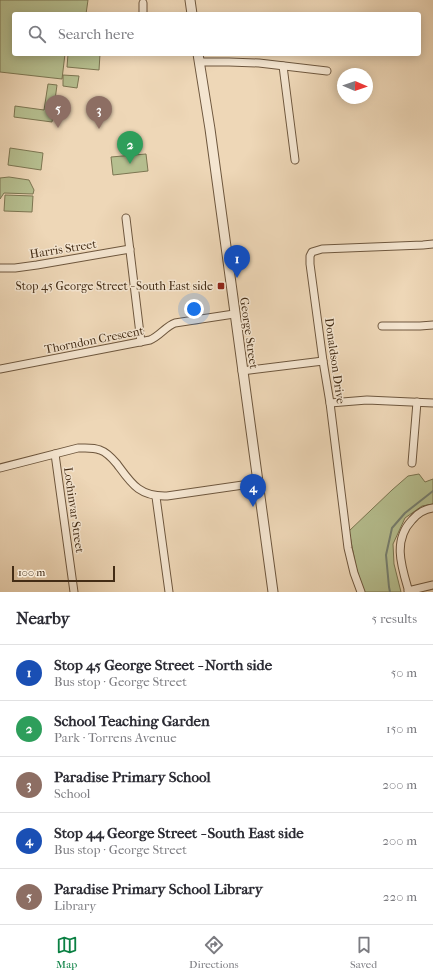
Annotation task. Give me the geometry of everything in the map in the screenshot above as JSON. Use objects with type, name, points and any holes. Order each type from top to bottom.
[{"type":"street","points":[[190,0],[192,12]]},
{"type":"street","points":[[143,3],[143,12]]},
{"type":"street","points":[[199,58],[327,71]]},
{"type":"street","name":"George Street","points":[[199,58],[273,592]]},
{"type":"street","points":[[283,66],[295,160]]},
{"type":"street","points":[[126,218],[141,342]]},
{"type":"street","name":"Donaldson Drive","points":[[361,592],[354,573],[348,548],[310,256],[312,252],[322,249],[433,244]]},
{"type":"street","name":"Harris Street","points":[[0,268],[15,268],[37,265],[130,250]]},
{"type":"street","name":"Thorndon Crescent","points":[[0,369],[141,342],[156,338],[175,322],[234,314]]},
{"type":"street","points":[[382,326],[433,325]]},
{"type":"street","points":[[242,372],[323,361]]},
{"type":"street","points":[[330,403],[367,400],[433,403]]},
{"type":"street","points":[[412,463],[416,402]]},
{"type":"street","points":[[0,468],[78,448],[96,448],[102,450],[114,460],[129,481],[146,494],[156,497],[257,483]]},
{"type":"street","name":"Lochinvar Street","points":[[55,454],[74,592]]},
{"type":"street","points":[[156,497],[169,592]]},
{"type":"street","points":[[433,508],[423,511],[413,519],[404,531],[400,550],[400,560],[409,592],[433,586]]},
{"type":"green space","points":[[0,0],[88,0],[86,12],[12,12],[12,56],[65,56],[62,79],[0,72]]},
{"type":"green space","points":[[68,56],[100,56],[99,70],[67,67]]},
{"type":"green space","points":[[63,75],[79,76],[77,88],[63,86]]},
{"type":"green space","points":[[48,84],[57,85],[52,122],[14,117],[15,106],[44,110]]},
{"type":"green space","points":[[10,148],[43,153],[41,170],[8,165]]},
{"type":"green space","points":[[146,154],[148,171],[113,175],[111,157]]},
{"type":"green space","points":[[9,177],[29,180],[34,190],[33,194],[4,193],[0,199],[0,178]]},
{"type":"green space","points":[[5,195],[33,196],[32,212],[4,211]]},
{"type":"green space","points":[[419,474],[425,482],[433,479],[433,504],[422,506],[405,518],[393,544],[394,564],[401,592],[364,592],[356,567],[349,531],[408,476]]},
{"type":"waterway","points":[[390,592],[386,555],[392,528],[405,513],[433,491]]},
{"type":"place","name":"Paradise Primary School Library","points":[[58,128]]},
{"type":"place","name":"Paradise Primary School","points":[[99,129]]},
{"type":"place","name":"School Teaching Garden","points":[[130,164]]},
{"type":"place","name":"Stop 45 George Street - North side","points":[[237,278]]},
{"type":"place","name":"Stop 45 George Street - South East side","points":[[221,286]]},
{"type":"place","name":"Stop 44 George Street - South East side","points":[[253,507]]}]
